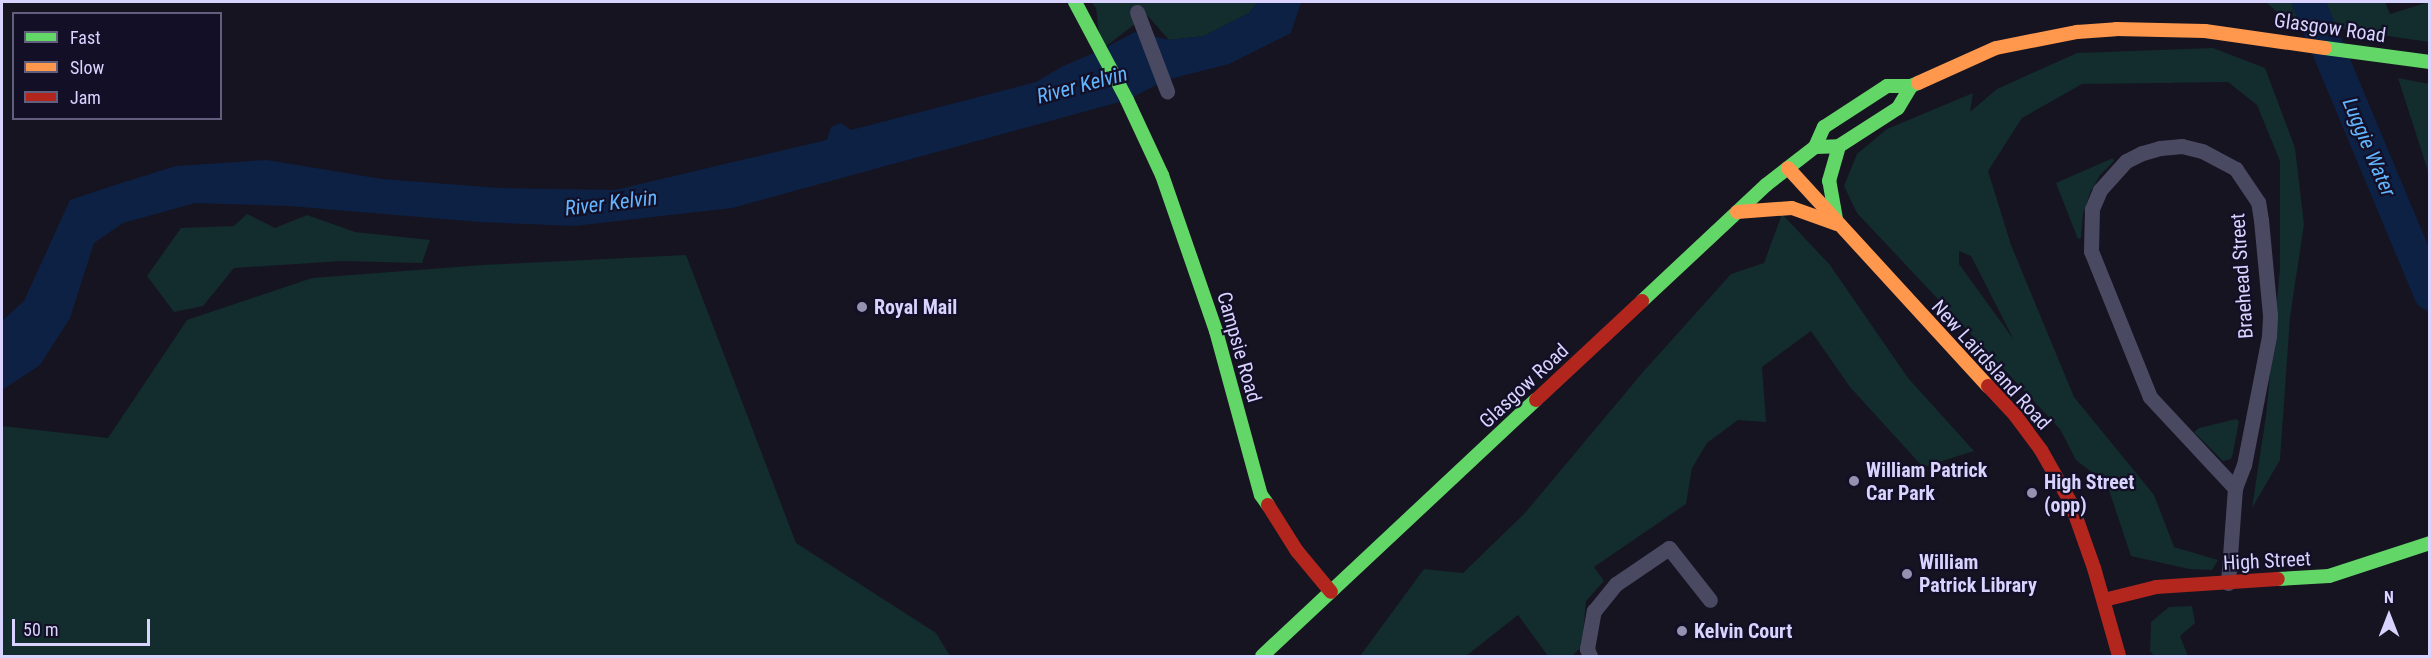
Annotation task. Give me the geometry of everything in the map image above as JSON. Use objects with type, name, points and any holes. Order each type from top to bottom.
[{"type":"main road","name":"Campsie Road","points":[[1076,3],[1127,100],[1160,170],[1216,331],[1261,495],[1297,551],[1331,592]]},
{"type":"main road","name":"Glasgow Road","points":[[1262,657],[1737,212],[1815,147],[1824,127],[1887,86],[1911,86],[1996,48],[2077,32],[2146,29],[2205,31],[2430,62]]},
{"type":"main road","points":[[1815,147],[1839,146],[1898,108],[1911,86]]},
{"type":"main road","points":[[1837,224],[1829,181],[1839,146]]},
{"type":"main road","name":"New Lairdsland Road","points":[[1788,168],[1815,195],[1837,224],[2015,415],[2041,450],[2071,503],[2119,657]]},
{"type":"main road","points":[[1737,212],[1792,208],[1837,224]]},
{"type":"main road","name":"High Street","points":[[2103,600],[2156,587],[2329,576],[2430,543]]},
{"type":"street","points":[[1137,12],[1167,91]]},
{"type":"street","name":"Braehead Street","points":[[2228,583],[2235,488],[2244,465],[2269,336],[2270,315],[2260,211],[2247,182],[2236,169],[2219,158],[2182,146],[2160,148],[2126,161],[2100,190],[2092,209],[2091,251],[2150,397],[2235,488]]},
{"type":"street","points":[[1590,657],[1587,649],[1594,611],[1616,584],[1670,548],[1710,600]]},
{"type":"green space","points":[[1091,2],[1258,2],[1249,13],[1204,36],[1169,40],[1147,15],[1101,50],[1096,8]]},
{"type":"green space","points":[[2266,2],[2385,2],[2390,14],[2429,2],[2429,42],[2287,21]]},
{"type":"green space","points":[[2213,48],[2265,68],[2295,148],[2304,224],[2290,317],[2280,460],[2252,508],[2266,416],[2280,269],[2280,161],[2257,105],[2228,82],[2082,84],[2022,118],[1988,171],[2011,245],[2074,397],[2154,495],[2174,547],[2218,560],[2212,570],[2189,569],[2131,556],[2107,484],[2076,460],[2060,429],[1857,213],[1844,186],[1857,154],[1887,129],[1973,93],[1970,112],[1997,89],[2077,53]],"holes":[[[1959,251],[1971,256],[2014,340],[1959,264]]]},
{"type":"green space","points":[[2398,78],[2429,84],[2429,174]]},
{"type":"green space","points":[[2113,158],[2114,161],[2100,175],[2090,193],[2083,214],[2081,238],[2078,239],[2056,183]]},
{"type":"green space","points":[[247,214],[275,228],[307,215],[355,232],[430,240],[422,263],[342,261],[234,268],[203,306],[174,312],[147,276],[181,228],[234,226]]},
{"type":"green space","points":[[1782,214],[1830,265],[1908,378],[1974,451],[1923,467],[1850,387],[1811,331],[1762,367],[1766,422],[1738,420],[1707,443],[1692,468],[1686,504],[1594,567],[1604,581],[1586,601],[1582,646],[1572,656],[1548,656],[1518,615],[1466,656],[1360,656],[1424,569],[1463,573],[1525,513],[1643,372],[1731,274],[1764,263]]},
{"type":"green space","points":[[686,255],[796,543],[936,633],[950,656],[2,656],[2,426],[108,438],[187,320],[312,278],[483,265]]},
{"type":"green space","points":[[2236,419],[2239,421],[2231,459],[2223,461],[2194,432],[2199,428]]},
{"type":"green space","points":[[2192,606],[2195,623],[2180,636],[2188,656],[2154,656],[2150,651],[2151,622],[2169,607]]},
{"type":"water","name":"River Kelvin","points":[[1258,2],[1301,2],[1291,33],[1229,64],[1166,80],[1127,100],[732,208],[574,226],[479,222],[289,206],[195,203],[123,223],[94,243],[70,318],[40,365],[2,390],[2,321],[24,301],[70,200],[176,166],[267,160],[382,179],[499,188],[615,190],[827,140],[831,127],[841,123],[851,130],[1036,82],[1061,67],[1135,32],[1169,40],[1204,36],[1249,13]]},
{"type":"waterway","name":"Luggie Water","points":[[2308,2],[2430,293]]},
{"type":"traffic: fast","points":[[1075,2],[1127,100],[1162,175],[1216,331],[1261,495],[1268,505]]},
{"type":"traffic: fast","points":[[2325,48],[2430,62]]},
{"type":"traffic: fast","points":[[1642,301],[1766,185],[1815,147],[1824,127],[1887,86],[1911,86],[1918,83]]},
{"type":"traffic: fast","points":[[1815,147],[1839,146],[1898,108],[1911,86]]},
{"type":"traffic: fast","points":[[1836,219],[1829,181],[1839,146]]},
{"type":"traffic: fast","points":[[1262,656],[1536,400]]},
{"type":"traffic: fast","points":[[2278,579],[2329,576],[2430,543]]},
{"type":"traffic: slow","points":[[1918,83],[1996,48],[2077,32],[2116,29],[2205,31],[2325,48]]},
{"type":"traffic: slow","points":[[1788,168],[1988,386]]},
{"type":"traffic: slow","points":[[1737,212],[1792,208],[1837,224]]},
{"type":"traffic: jam","points":[[1536,400],[1642,301]]},
{"type":"traffic: jam","points":[[1988,386],[2015,415],[2041,450],[2071,503],[2094,568],[2119,656]]},
{"type":"traffic: jam","points":[[1268,505],[1297,551],[1331,592]]},
{"type":"traffic: jam","points":[[2104,600],[2156,587],[2278,579]]},
{"type":"place","name":"Royal Mail","points":[[862,307]]},
{"type":"place","name":"William Patrick Car Park","points":[[1854,481]]},
{"type":"place","name":"High Street (opp)","points":[[2032,493]]},
{"type":"place","name":"William Patrick Library","points":[[1907,574]]},
{"type":"place","name":"Kelvin Court","points":[[1682,631]]}]
